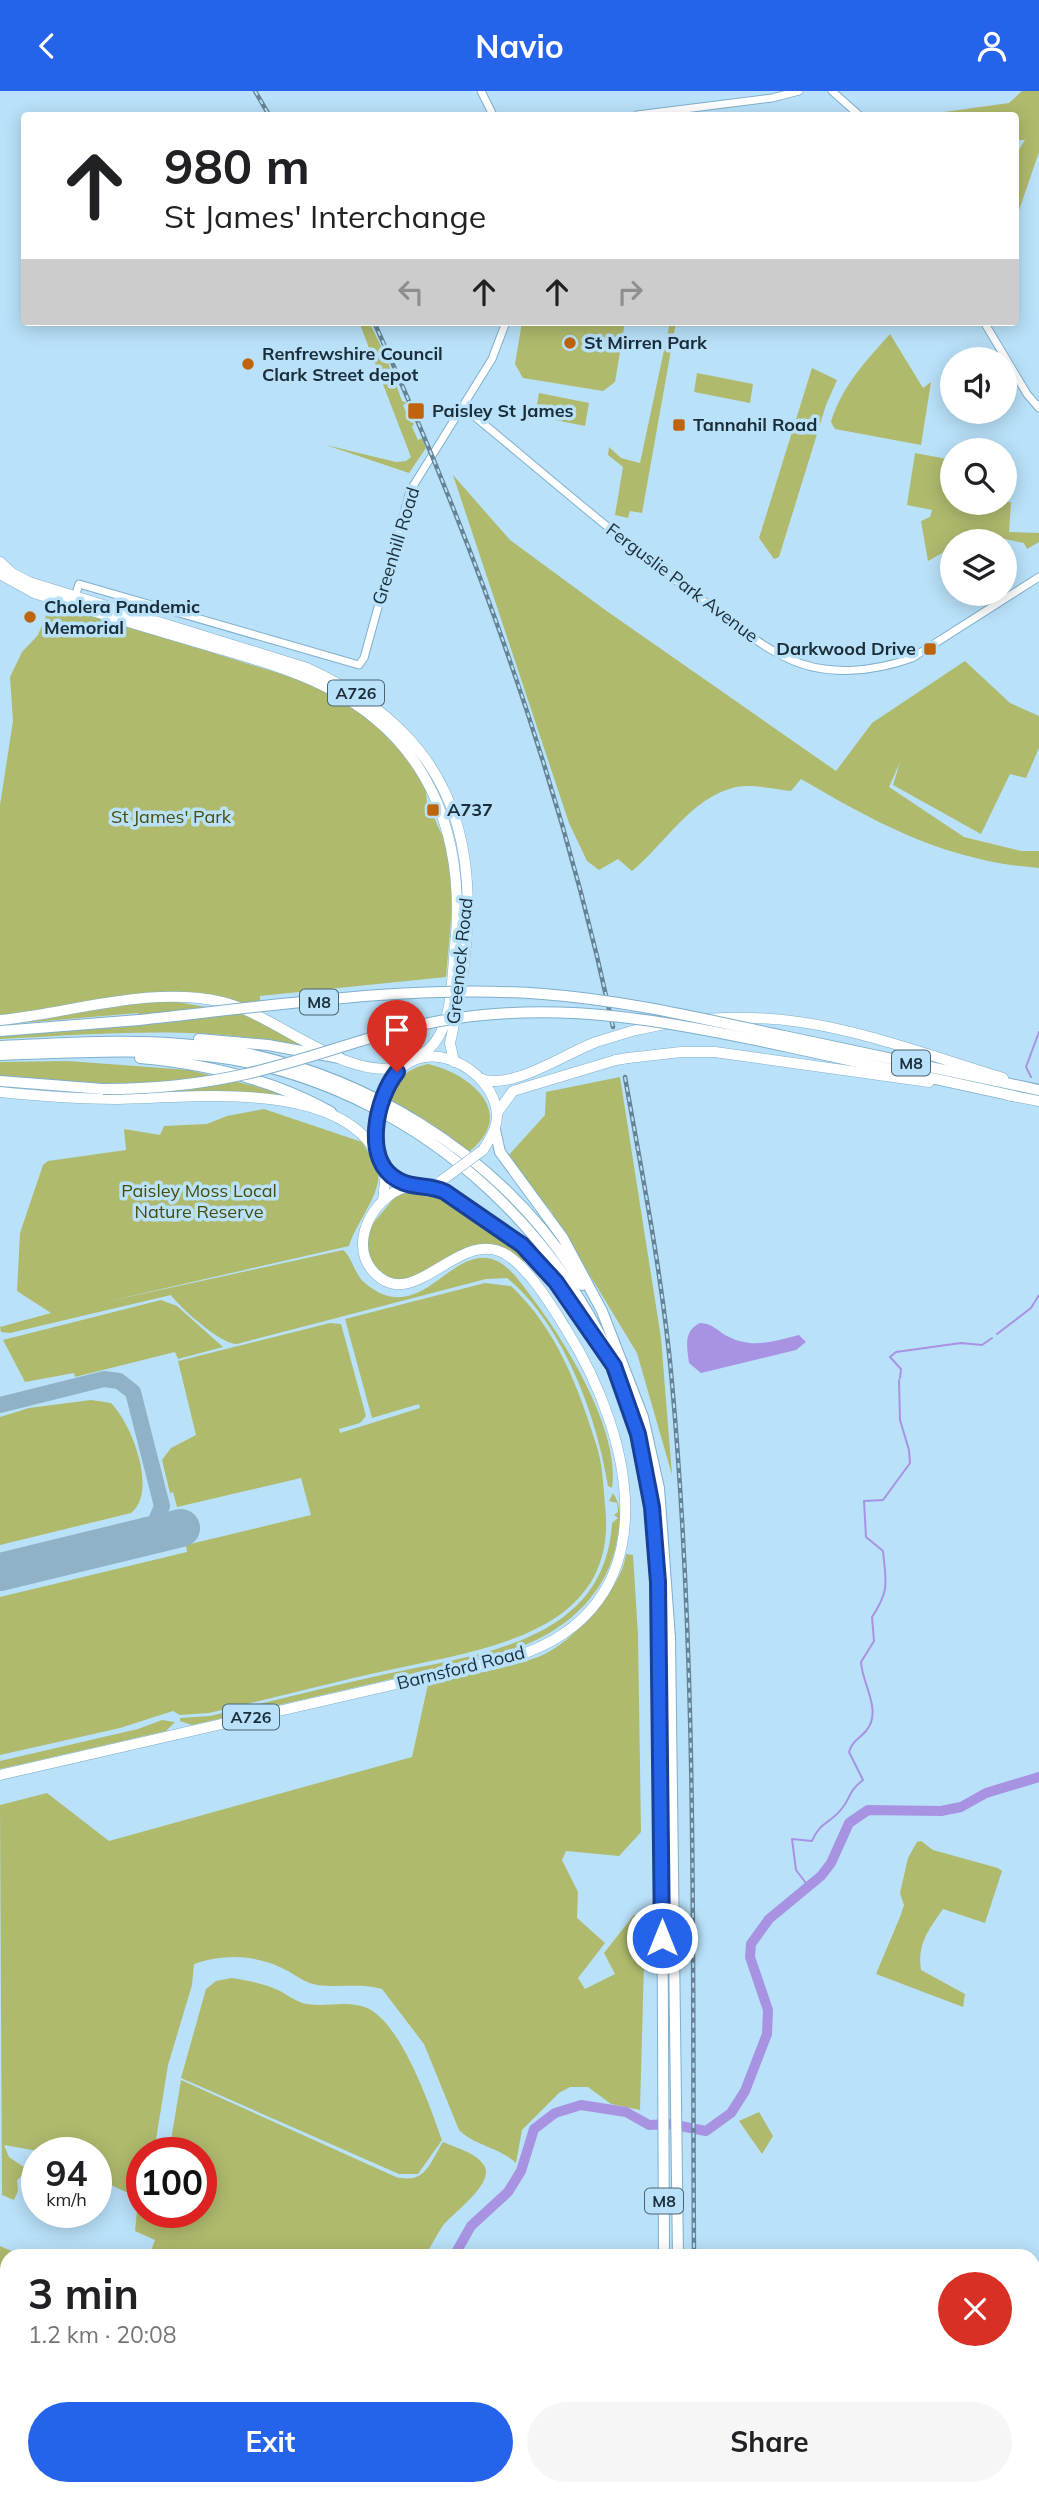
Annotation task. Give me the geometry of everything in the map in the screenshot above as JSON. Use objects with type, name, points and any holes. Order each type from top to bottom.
[{"type":"highway","name":"M8","points":[[0,1031],[397,995],[500,992],[618,1003],[1014,1096]]},
{"type":"highway","name":"M8","points":[[0,1081],[103,1089],[165,1087],[217,1080],[419,1025],[526,1011],[644,1019],[784,1041],[1039,1089]]},
{"type":"highway","name":"M8","points":[[0,1052],[88,1041],[140,1039],[237,1041],[340,1058]]},
{"type":"highway","name":"M8","points":[[88,1041],[198,1045],[264,1057],[337,1080],[395,1109],[465,1155],[528,1214],[578,1279],[617,1348]]},
{"type":"highway","name":"M8","points":[[0,1052],[124,1051],[214,1057],[285,1072],[375,1109],[456,1161],[520,1220],[570,1284],[614,1366],[643,1456],[652,1507],[658,1582],[664,2249]]},
{"type":"highway","points":[[0,1052],[124,1057],[187,1063],[278,1087],[331,1112]]},
{"type":"highway","name":"M8","points":[[495,1130],[503,1156],[538,1201],[574,1257],[617,1348],[650,1442],[667,1557],[678,2249]]},
{"type":"highway","name":"M8","points":[[427,1185],[445,1192],[534,1256],[575,1307],[614,1366]]},
{"type":"main road","name":"Greenock Road","points":[[0,562],[22,579],[74,600],[320,684],[376,720],[411,758],[427,783],[446,827],[454,853],[457,891],[457,922],[446,1019],[433,1047],[418,1056]]},
{"type":"main road","name":"Greenock Road","points":[[0,574],[27,591],[74,600],[307,668],[345,687],[380,710],[421,751],[447,795],[460,828],[467,872],[468,924],[450,1043],[454,1062]]},
{"type":"main road","points":[[0,1020],[119,1001],[204,999],[246,1010],[340,1058],[379,1069],[401,1066]]},
{"type":"main road","points":[[418,1056],[438,1056],[454,1062],[478,1078],[496,1083],[513,1080],[596,1042],[675,1021],[719,1017],[807,1021],[855,1031],[1039,1089]]},
{"type":"main road","points":[[382,1201],[396,1191],[441,1181],[483,1150],[495,1130],[497,1113],[513,1091],[628,1058],[681,1052],[729,1053],[1039,1101]]},
{"type":"main road","name":"A726","points":[[386,1172],[376,1151],[377,1130],[387,1087],[401,1066],[418,1056]]},
{"type":"main road","points":[[478,1078],[497,1113]]},
{"type":"main road","points":[[0,1092],[96,1099],[246,1096],[331,1112],[367,1136],[376,1151]]},
{"type":"main road","points":[[386,1172],[413,1186]]},
{"type":"main road","name":"Barnsford Road","points":[[0,1775],[514,1657],[538,1648],[568,1630],[601,1595],[624,1545],[627,1501],[612,1431],[582,1356],[555,1313],[521,1268],[498,1251],[483,1248],[466,1252],[424,1278],[409,1283],[393,1282],[376,1274],[365,1256],[363,1238],[369,1221],[382,1201],[386,1172]]},
{"type":"street","points":[[481,91],[492,112]]},
{"type":"street","points":[[834,91],[856,112]]},
{"type":"street","points":[[664,112],[727,105],[796,92]]},
{"type":"street","name":"Greenhill Road","points":[[74,600],[79,584],[359,665],[410,491],[492,359],[504,326]]},
{"type":"street","points":[[986,326],[1027,394],[1039,408]]},
{"type":"street","name":"Ferguslie Park Avenue","points":[[462,406],[671,578],[788,659],[826,669],[856,671],[888,666],[912,658],[1039,576]]},
{"type":"green space","points":[[1022,91],[1039,91],[1039,152],[1019,210],[1019,150],[1025,140],[1019,140],[1019,112],[944,112],[1009,103]]},
{"type":"green space","points":[[361,326],[371,326],[385,354],[402,401],[407,403],[403,405],[410,422],[414,423],[412,427],[418,440],[423,438],[426,448],[409,473],[326,445],[396,462],[406,461],[411,457]]},
{"type":"green space","name":"St Mirren Park","points":[[521,326],[624,326],[615,382],[603,391],[523,378],[515,364]]},
{"type":"green space","points":[[669,326],[675,326],[642,513],[630,511],[628,518],[615,515],[623,467],[608,455],[609,447],[621,458],[640,463]]},
{"type":"green space","points":[[890,334],[923,388],[931,382],[921,445],[835,429],[831,422],[848,386]]},
{"type":"green space","points":[[812,368],[837,380],[826,405],[779,557],[774,559],[759,538]]},
{"type":"green space","points":[[697,373],[753,384],[750,403],[694,392]]},
{"type":"green space","points":[[539,393],[589,403],[585,426],[535,416]]},
{"type":"green space","points":[[915,453],[940,458],[940,515],[1010,515],[1009,529],[940,529],[940,554],[928,561],[921,521],[930,517],[932,510],[907,505]]},
{"type":"green space","points":[[453,475],[510,540],[836,771],[872,723],[965,661],[1010,703],[1039,716],[1039,748],[1026,778],[1010,774],[981,834],[893,785],[900,762],[889,787],[964,837],[1021,851],[1039,851],[1039,868],[974,858],[944,849],[886,826],[801,779],[791,791],[742,786],[720,793],[692,811],[632,871],[618,859],[599,870],[587,861],[569,823]]},
{"type":"green space","points":[[1017,532],[1039,533],[1039,542],[1027,549],[1024,543],[1017,542]]},
{"type":"green space","name":"St James' Park","points":[[59,605],[310,683],[345,701],[382,729],[404,753],[425,784],[427,802],[442,835],[446,835],[454,887],[446,977],[260,996],[260,1002],[239,1004],[199,995],[0,1017],[0,805],[13,721],[10,677],[22,652],[38,635],[48,611]]},
{"type":"green space","points":[[172,1001],[246,1014],[304,1044],[302,1047],[227,1035],[189,1033],[113,1033],[0,1039],[0,1036],[139,1024],[138,1013],[10,1024],[132,1004]]},
{"type":"green space","points":[[68,1061],[189,1070],[290,1095],[287,1099],[218,1091],[104,1096],[103,1089],[0,1076],[0,1062]]},
{"type":"green space","points":[[428,1064],[459,1076],[483,1097],[489,1110],[489,1123],[483,1137],[469,1152],[391,1100],[403,1076]]},
{"type":"green space","points":[[620,1077],[661,1338],[672,1475],[637,1353],[551,1211],[507,1157],[545,1115],[546,1092]]},
{"type":"green space","name":"Paisley Moss Local Nature Reserve","points":[[264,1109],[362,1142],[375,1164],[378,1180],[372,1199],[349,1246],[105,1302],[343,1250],[366,1284],[385,1295],[402,1297],[418,1292],[476,1258],[498,1261],[518,1279],[544,1314],[587,1387],[608,1440],[612,1488],[608,1486],[586,1402],[561,1346],[527,1297],[507,1278],[486,1279],[237,1344],[230,1343],[212,1332],[171,1295],[10,1333],[1,1332],[0,1327],[51,1313],[17,1291],[20,1233],[43,1165],[48,1161],[126,1150],[124,1129],[160,1135],[164,1126],[207,1124],[227,1116]]},
{"type":"green space","points":[[401,1190],[434,1193],[528,1260],[520,1262],[496,1247],[475,1245],[455,1253],[420,1275],[403,1280],[385,1275],[366,1254],[369,1228]]},
{"type":"green space","points":[[485,1283],[511,1286],[541,1321],[565,1361],[599,1454],[605,1505],[604,1548],[591,1582],[568,1608],[538,1628],[503,1643],[465,1653],[209,1713],[180,1715],[173,1711],[120,1728],[0,1755],[0,1597],[187,1552],[186,1545],[311,1515],[301,1478],[177,1507],[173,1492],[170,1493],[162,1460],[171,1448],[196,1435],[178,1361],[330,1323],[341,1324],[366,1416],[360,1423],[339,1429],[340,1433],[420,1408],[419,1404],[372,1418],[345,1319]]},
{"type":"green space","points":[[161,1300],[177,1306],[223,1347],[178,1359],[175,1352],[75,1377],[74,1373],[25,1382],[3,1340]]},
{"type":"green space","points":[[91,1400],[111,1403],[134,1441],[142,1475],[139,1503],[131,1513],[0,1545],[0,1417],[29,1408]]},
{"type":"green space","points":[[613,1493],[616,1499],[619,1510],[619,1527],[611,1562],[601,1582],[589,1600],[574,1615],[537,1640],[495,1655],[192,1725],[180,1721],[180,1718],[210,1716],[459,1659],[531,1636],[562,1618],[587,1594],[604,1563],[612,1523],[618,1518],[614,1515],[618,1512],[617,1503],[609,1501]]},
{"type":"green space","points":[[626,1554],[633,1555],[638,1635],[641,1832],[619,1856],[566,1851],[562,1860],[578,1892],[577,1918],[605,1943],[578,1978],[585,1989],[615,1974],[604,1953],[634,1915],[641,1916],[645,1926],[640,2110],[611,2104],[588,2087],[570,2087],[559,2093],[522,2130],[516,2163],[502,2153],[472,2140],[459,2130],[424,2044],[382,1989],[317,1985],[277,1966],[254,1959],[218,1958],[194,1964],[192,1985],[168,2065],[156,2137],[126,2137],[126,2192],[112,2185],[112,2137],[21,2137],[21,2148],[4,2145],[9,2157],[21,2165],[21,2176],[17,2180],[18,2191],[14,2200],[2,2195],[0,1805],[47,1793],[109,1841],[412,1757],[428,1684],[511,1665],[551,1651],[593,1614],[605,1599],[622,1568]]},
{"type":"green space","points":[[162,1720],[175,1722],[166,1731],[0,1769],[0,1761],[138,1729]]},
{"type":"green space","points":[[921,1841],[933,1850],[1002,1871],[985,1923],[943,1909],[923,1945],[921,1970],[965,1994],[963,2007],[876,1974],[904,1905],[900,1893],[908,1858],[917,1842]]},
{"type":"green space","points":[[232,1978],[272,1988],[302,2003],[361,2006],[375,2013],[388,2026],[411,2064],[442,2140],[418,2174],[399,2174],[181,2078],[206,1989],[216,1981]]},
{"type":"green space","points":[[181,2080],[396,2177],[414,2178],[420,2175],[430,2165],[443,2142],[466,2151],[485,2167],[483,2183],[442,2227],[429,2249],[152,2249],[155,2240],[135,2231],[135,2228],[217,2228],[217,2137],[172,2137]]},
{"type":"green space","points":[[759,2112],[773,2136],[762,2154],[739,2121]]},
{"type":"shaded area","points":[[700,1323],[708,1324],[729,1337],[747,1343],[764,1343],[799,1335],[806,1342],[796,1350],[701,1373],[689,1363],[687,1345],[691,1330]]},
{"type":"waterway","points":[[1031,1077],[1026,1067],[1039,1032]]},
{"type":"waterway","points":[[997,1334],[1031,1308],[1039,1295]]},
{"type":"waterway","points":[[900,1378],[901,1369],[890,1357],[896,1352],[961,1343],[982,1345],[992,1338]]},
{"type":"waterway","points":[[809,1887],[796,1870],[792,1839],[812,1841],[819,1829],[839,1812],[852,1791],[863,1780],[849,1752],[854,1742],[866,1731],[873,1715],[861,1662],[874,1641],[872,1617],[882,1600],[886,1578],[883,1551],[866,1537],[864,1501],[883,1500],[910,1463],[900,1420],[899,1380]]},
{"type":"waterway","points":[[458,2249],[471,2226],[508,2192],[521,2171],[534,2129],[555,2113],[581,2105],[626,2112],[649,2125],[670,2124],[706,2131],[731,2113],[745,2091],[767,2034],[768,2010],[750,1957],[751,1944],[769,1919],[821,1876],[831,1863],[849,1823],[868,1810],[941,1811],[961,1807],[986,1793],[1039,1777]]},
{"type":"taxiway","points":[[0,1405],[104,1379],[119,1381],[133,1392],[162,1506],[153,1528],[138,1539]]},
{"type":"runway","points":[[0,1572],[181,1528]]},
{"type":"railway","points":[[255,91],[267,112]]},
{"type":"railway","points":[[376,326],[447,494],[513,668],[568,846],[613,1027]]},
{"type":"railway","points":[[625,1077],[663,1306],[680,1492],[690,1709],[694,2249]]},
{"type":"place","name":"St Mirren Park","points":[[570,343]]},
{"type":"place","name":"Renfrewshire Council Clark Street depot","points":[[248,364]]},
{"type":"place","name":"Paisley St James","points":[[416,411]]},
{"type":"place","name":"Tannahil Road","points":[[679,425]]},
{"type":"place","name":"Cholera Pandemic Memorial","points":[[30,617]]},
{"type":"place","name":"Darkwood Drive","points":[[930,649]]},
{"type":"place","name":"A737","points":[[433,810]]},
{"type":"route","points":[[397,1072],[387,1087],[375,1137],[376,1151],[386,1172],[408,1185],[427,1185],[445,1192],[509,1235],[534,1256],[569,1299],[614,1366],[638,1434],[652,1507],[658,1582],[662,1938]]}]
